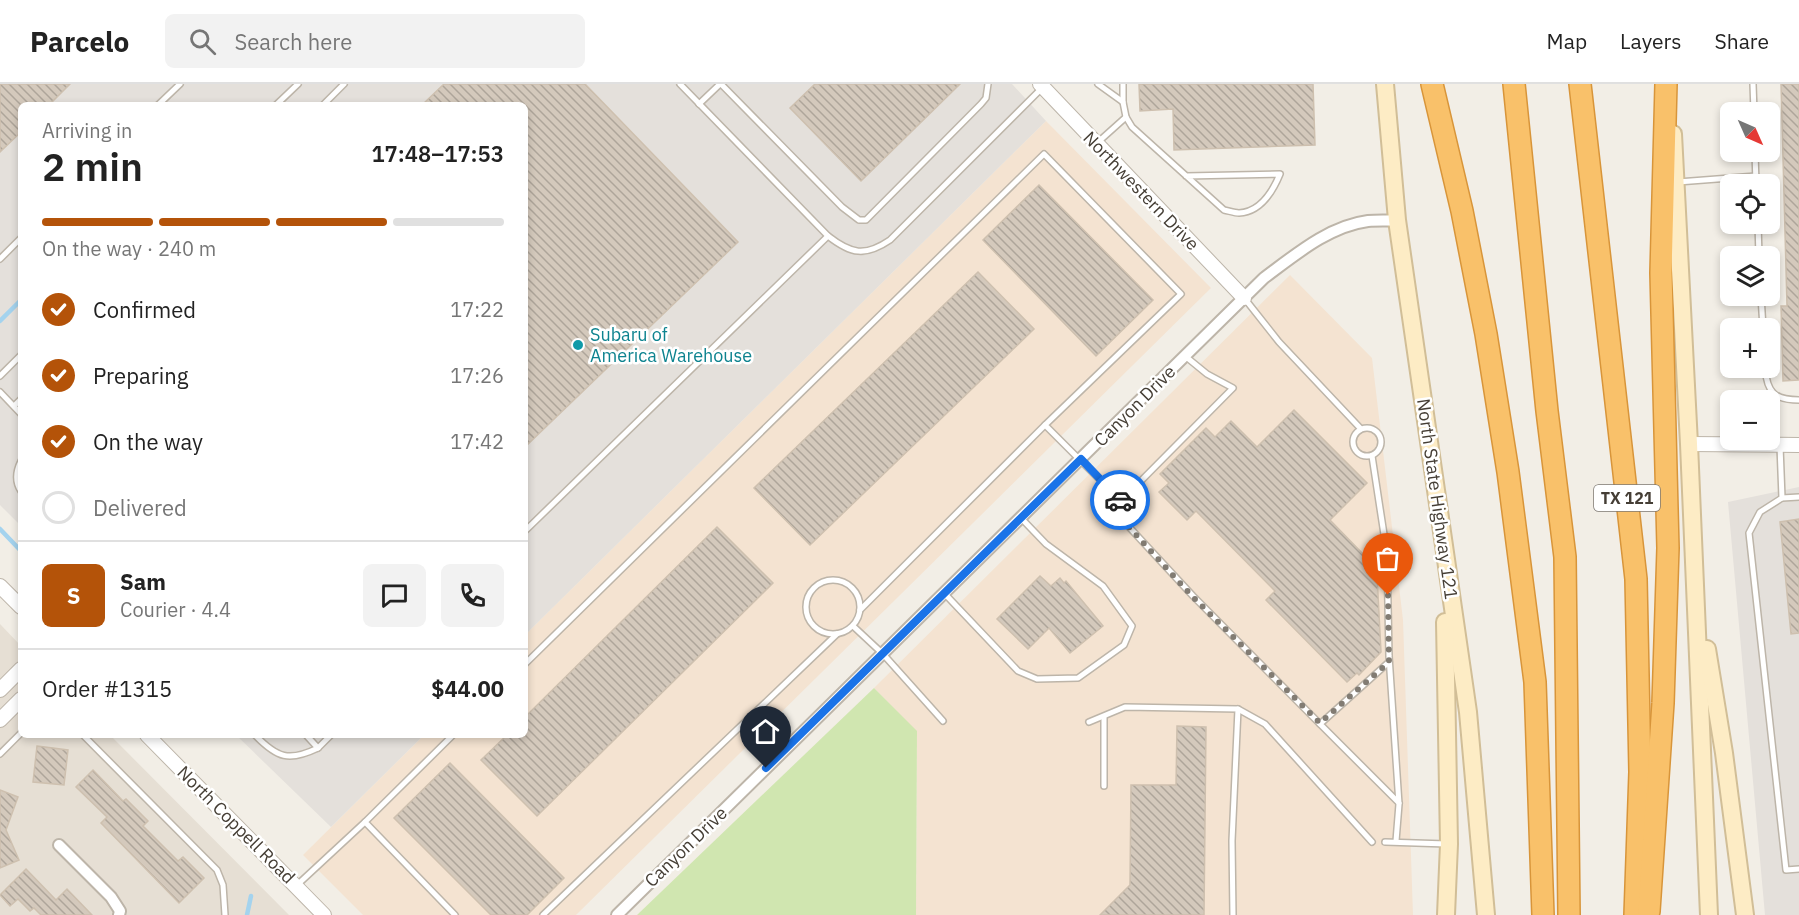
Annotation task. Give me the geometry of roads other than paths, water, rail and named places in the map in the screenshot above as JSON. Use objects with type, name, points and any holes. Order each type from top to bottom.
[{"type":"highway","points":[[1432,84],[1462,211],[1486,334],[1508,472],[1535,682],[1543,915]]},
{"type":"highway","points":[[1514,84],[1547,411],[1565,557],[1569,915]]},
{"type":"highway","name":"TX 121","points":[[1580,84],[1636,579],[1640,772],[1635,915]]},
{"type":"highway","points":[[1648,915],[1663,704],[1668,548],[1661,273],[1669,84]]},
{"type":"main road","name":"North State Highway 121","points":[[1385,84],[1397,220],[1468,712],[1486,915]]},
{"type":"main road","points":[[1669,84],[1689,444],[1710,915]]},
{"type":"main road","points":[[1439,513],[1446,641],[1449,844],[1445,912]]},
{"type":"main road","points":[[1695,574],[1724,753],[1745,915]]},
{"type":"street","name":"Northwestern Drive","points":[[1041,86],[1244,298]]},
{"type":"street","name":"Canyon Drive","points":[[617,915],[1264,278],[1322,237],[1367,221],[1397,220]]},
{"type":"street","points":[[1689,444],[1720,444]]},
{"type":"street","points":[[1780,444],[1799,445]]},
{"type":"street","points":[[0,586],[18,604]]},
{"type":"street","points":[[0,690],[18,672]]},
{"type":"street","points":[[0,720],[18,702]]},
{"type":"street","name":"North Coppell Road","points":[[150,738],[324,915]]},
{"type":"street","points":[[59,845],[111,897],[120,911],[119,915]]},
{"type":"lane","points":[[161,102],[180,84]]},
{"type":"lane","points":[[279,102],[298,84]]},
{"type":"lane","points":[[325,102],[344,84]]},
{"type":"lane","points":[[680,84],[828,236],[844,249],[857,251],[880,247],[890,240],[1041,86]]},
{"type":"lane","points":[[699,104],[720,84],[842,207],[859,220],[866,220],[981,104],[986,98],[988,84]]},
{"type":"lane","points":[[1098,84],[1123,102]]},
{"type":"lane","points":[[1123,84],[1126,117],[1132,127],[1186,176],[1224,210],[1240,213],[1254,208],[1268,198],[1280,174],[1186,176]]},
{"type":"lane","points":[[1753,84],[1754,102]]},
{"type":"lane","points":[[1095,144],[1126,117]]},
{"type":"lane","points":[[528,661],[1044,154],[1181,294],[1045,425],[860,610]]},
{"type":"lane","points":[[1676,182],[1720,179]]},
{"type":"lane","points":[[528,528],[828,236]]},
{"type":"lane","points":[[0,259],[18,241]]},
{"type":"lane","points":[[1244,298],[1279,342],[1361,429],[1373,429],[1380,436],[1381,446],[1376,454],[1361,456],[1354,448],[1354,437],[1361,429]]},
{"type":"lane","points":[[1185,356],[1207,374],[1233,388],[1121,501],[1117,514],[1192,596],[1399,804]]},
{"type":"lane","points":[[0,376],[18,358]]},
{"type":"lane","points":[[1766,378],[1773,393],[1782,398],[1799,400]]},
{"type":"lane","points":[[0,392],[18,411]]},
{"type":"lane","points":[[14,406],[18,402]]},
{"type":"lane","points":[[1045,425],[1121,501]]},
{"type":"lane","points":[[1780,444],[1782,498]]},
{"type":"lane","points":[[1371,456],[1387,554],[1389,662],[1399,804],[1396,842]]},
{"type":"lane","points":[[18,466],[16,481],[18,485]]},
{"type":"lane","points":[[1799,497],[1782,498],[1760,512],[1749,533],[1786,870],[1799,869]]},
{"type":"lane","points":[[944,593],[1018,671],[1037,679],[1078,678],[1124,645],[1132,626],[1103,586],[1046,544],[1020,518]]},
{"type":"lane","points":[[543,915],[837,634],[853,626],[860,610],[859,601],[850,586],[833,580],[816,586],[807,601],[806,609],[813,625],[820,631],[837,634]]},
{"type":"lane","points":[[853,626],[883,654],[943,721]]},
{"type":"lane","points":[[1320,723],[1389,662]]},
{"type":"lane","points":[[1089,722],[1125,707],[1238,709],[1265,724],[1372,842]]},
{"type":"lane","points":[[1233,915],[1232,841],[1238,709]]},
{"type":"lane","points":[[1104,717],[1104,786]]},
{"type":"lane","points":[[0,754],[18,736]]},
{"type":"lane","points":[[86,738],[217,870],[223,885],[225,915]]},
{"type":"lane","points":[[258,738],[271,750],[288,757],[302,755],[318,748],[328,738]]},
{"type":"lane","points":[[309,738],[318,748]]},
{"type":"lane","points":[[296,886],[450,738]]},
{"type":"lane","points":[[365,822],[455,915]]},
{"type":"lane","points":[[1384,842],[1449,844]]},
{"type":"waterway","points":[[0,321],[18,303]]},
{"type":"waterway","points":[[0,529],[18,548]]},
{"type":"waterway","points":[[247,915],[251,896]]},
{"type":"place","name":"Subaru of America Warehouse","points":[[578,345]]}]
